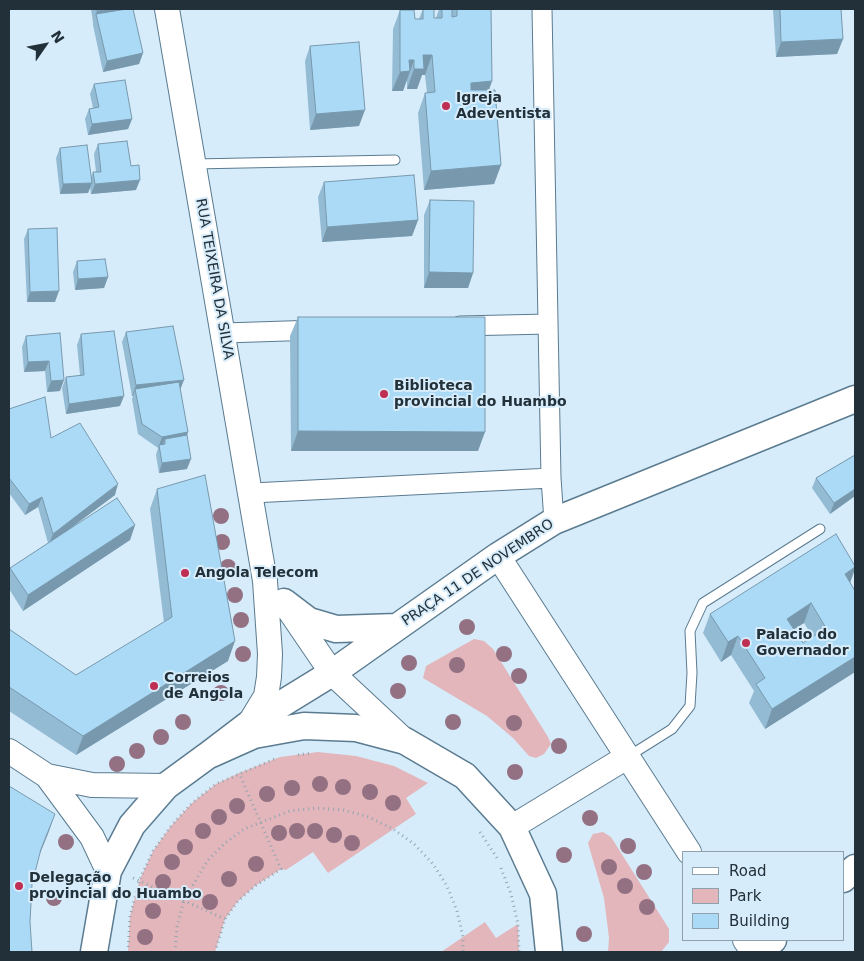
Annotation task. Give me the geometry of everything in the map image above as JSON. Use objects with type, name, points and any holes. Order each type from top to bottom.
[{"type":"main road","name":"PRAÇA 11 DE NOVEMBRO","points":[[92,951],[108,871],[132,825],[166,786],[249,724],[332,673],[498,556],[554,521],[855,399]]},
{"type":"main road","points":[[284,602],[309,621],[336,629],[398,627]]},
{"type":"main road","name":"PRAÇA 11 DE NOVEMBRO","points":[[207,756],[254,735],[304,726],[356,728],[405,741],[465,776],[512,827],[543,894],[549,952]]},
{"type":"main road","points":[[844,878],[855,868]]},
{"type":"main road","points":[[759,952],[772,941]]},
{"type":"street","name":"RUA TEIXEIRA DA SILVA","points":[[167,9],[261,549],[267,604],[269,669],[266,696],[249,724]]},
{"type":"street","points":[[542,9],[550,478],[554,521]]},
{"type":"street","points":[[440,327],[548,324]]},
{"type":"street","points":[[224,333],[332,330]]},
{"type":"street","points":[[252,493],[550,478]]},
{"type":"street","name":"RUA TEIXEIRA DA SILVA","points":[[261,549],[284,602],[332,673],[405,741]]},
{"type":"street","points":[[498,556],[688,851]]},
{"type":"street","points":[[9,751],[47,776],[92,837],[108,871]]},
{"type":"street","points":[[512,827],[627,756]]},
{"type":"street","points":[[47,776],[92,785],[166,786]]},
{"type":"street","points":[[746,941],[753,952]]},
{"type":"lane","points":[[194,164],[395,160]]},
{"type":"lane","points":[[627,756],[672,729],[690,706],[692,673],[690,631],[703,603],[820,529]]},
{"type":"path","points":[[290,756],[318,752]]},
{"type":"path","points":[[128,952],[130,916],[140,879],[153,851],[170,826],[192,803],[216,784],[238,773],[280,757]]},
{"type":"path","points":[[215,952],[225,919],[244,896],[281,869],[238,773]]},
{"type":"path","points":[[175,952],[177,927],[184,900],[208,860],[225,843],[244,829],[290,811],[317,808],[344,810],[369,817],[393,829],[414,844],[432,864],[447,886],[457,910],[463,952]]},
{"type":"path","points":[[478,828],[498,860],[511,894],[518,924],[519,952]]},
{"type":"path","points":[[108,871],[140,879],[225,919]]},
{"type":"green space","points":[[474,639],[484,641],[493,649],[548,737],[551,744],[544,754],[536,758],[529,756],[513,738],[487,716],[423,678],[426,666]]},
{"type":"green space","points":[[318,752],[356,756],[394,766],[428,783],[406,798],[416,814],[328,873],[313,852],[286,870],[281,869],[255,886],[238,901],[225,919],[215,952],[128,952],[130,916],[140,879],[153,851],[171,826],[192,803],[216,784],[239,773],[280,757]]},
{"type":"green space","points":[[603,832],[611,837],[669,929],[669,942],[661,952],[608,952],[609,938],[604,898],[588,843],[593,834]]},
{"type":"green space","points":[[485,922],[496,938],[518,924],[519,952],[441,952]]},
{"type":"building","points":[[97,9],[115,9],[97,11]]},
{"type":"building","points":[[133,9],[143,53],[107,61],[96,14]]},
{"type":"building","name":"Igreja Adeventista","points":[[423,9],[434,9],[434,18],[442,18],[442,9],[452,9],[452,17],[457,16],[457,9],[491,9],[492,81],[471,83],[471,90],[495,90],[501,165],[431,171],[425,93],[435,92],[432,55],[423,55],[424,69],[414,69],[414,60],[409,60],[410,71],[400,72],[400,10],[414,10],[415,19],[423,19]]},
{"type":"building","points":[[780,9],[841,9],[843,39],[781,42]]},
{"type":"building","points":[[359,42],[365,110],[316,114],[310,46]]},
{"type":"building","points":[[125,80],[132,119],[92,124],[89,109],[99,107],[94,84]]},
{"type":"building","points":[[127,141],[131,166],[139,165],[140,180],[95,184],[93,172],[101,172],[98,144]]},
{"type":"building","points":[[87,145],[92,183],[63,184],[60,148]]},
{"type":"building","points":[[414,175],[418,220],[327,227],[324,182]]},
{"type":"building","points":[[430,200],[474,201],[473,273],[429,272]]},
{"type":"building","points":[[57,228],[59,291],[30,292],[28,229]]},
{"type":"building","points":[[105,259],[108,277],[78,279],[77,261]]},
{"type":"building","name":"Biblioteca provincial do Huambo","points":[[298,317],[485,317],[485,432],[298,431]]},
{"type":"building","points":[[173,326],[184,380],[136,385],[126,332]]},
{"type":"building","points":[[114,331],[124,396],[69,404],[66,377],[84,375],[81,334]]},
{"type":"building","points":[[60,333],[64,380],[51,381],[49,361],[28,362],[26,336]]},
{"type":"building","points":[[179,382],[188,432],[162,437],[142,424],[135,389]]},
{"type":"building","points":[[45,397],[51,438],[80,423],[118,484],[53,534],[42,497],[29,504],[9,478],[9,409]]},
{"type":"building","points":[[187,435],[191,459],[162,463],[159,445],[165,444],[165,439]]},
{"type":"building","points":[[855,455],[855,489],[834,503],[816,478]]},
{"type":"building","name":"Angola Telecom","points":[[205,475],[235,641],[83,736],[9,687],[9,629],[76,675],[172,617],[157,489]]},
{"type":"building","points":[[117,498],[135,525],[28,595],[10,568]]},
{"type":"building","name":"Palacio do Governador","points":[[836,534],[855,566],[845,574],[855,591],[855,657],[772,709],[756,684],[765,678],[738,636],[728,642],[710,614]],"holes":[[[811,603],[826,628],[803,643],[787,619]]]},
{"type":"building","name":"Delegação provincial do Huambo","points":[[9,786],[55,814],[41,849],[32,884],[30,922],[32,952],[9,952]]},
{"type":"place","name":"Igreja Adeventista","points":[[446,106]]},
{"type":"place","name":"Biblioteca provincial do Huambo","points":[[384,394]]},
{"type":"place","name":"Angola Telecom","points":[[185,573]]},
{"type":"place","name":"Palacio do Governador","points":[[746,643]]},
{"type":"place","name":"Correios de Angola","points":[[154,686]]},
{"type":"place","name":"Delegação provincial do Huambo","points":[[19,886]]}]
